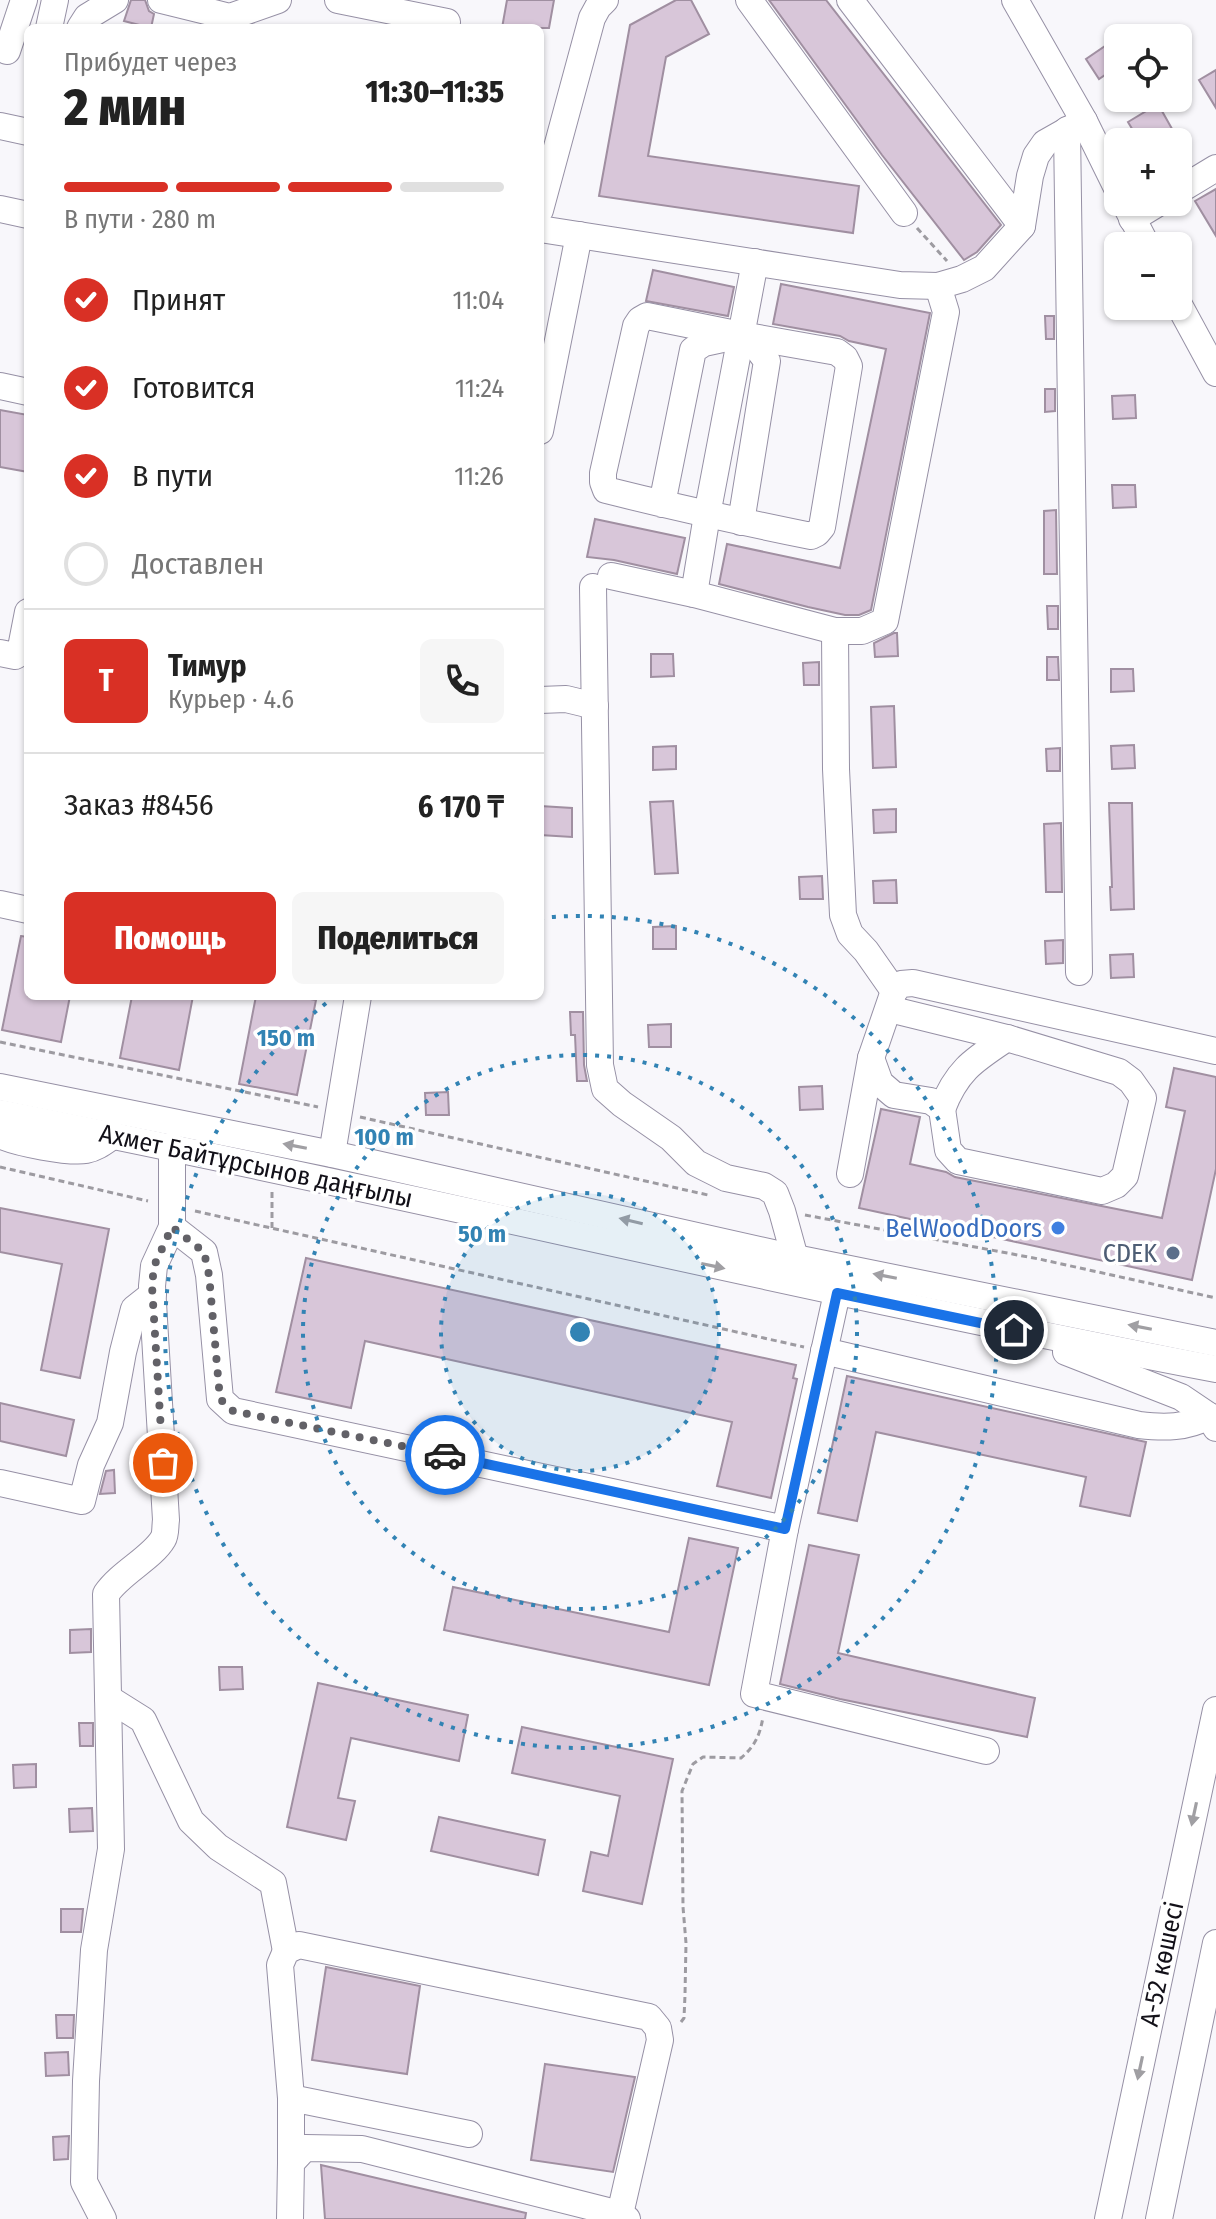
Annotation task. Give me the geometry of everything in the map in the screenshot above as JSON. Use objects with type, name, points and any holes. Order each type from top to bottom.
[{"type":"street","points":[[7,51],[24,0]]},
{"type":"street","points":[[50,24],[55,0]]},
{"type":"street","points":[[86,15],[115,0]]},
{"type":"street","points":[[161,0],[230,17],[278,0]]},
{"type":"street","points":[[338,0],[447,22]]},
{"type":"street","points":[[749,0],[904,213]]},
{"type":"street","points":[[850,0],[1022,226]]},
{"type":"street","points":[[1015,0],[1076,126],[1104,169]]},
{"type":"street","points":[[544,195],[599,2]]},
{"type":"street","points":[[0,126],[24,131]]},
{"type":"street","points":[[544,230],[900,285],[950,282],[984,268],[1022,226],[1036,156],[1045,143],[1076,126]]},
{"type":"street","points":[[1076,126],[1079,972]]},
{"type":"street","points":[[1192,183],[1216,168]]},
{"type":"street","points":[[0,209],[24,214]]},
{"type":"street","points":[[544,411],[579,235]]},
{"type":"street","points":[[694,594],[707,515],[745,336],[755,262]]},
{"type":"street","points":[[795,1258],[775,1193],[764,1186],[726,1178],[696,1163],[671,1138],[605,1089],[600,1065],[595,706],[602,581],[694,594],[835,631],[862,631],[885,621],[950,282]]},
{"type":"street","points":[[647,316],[837,352],[845,358],[849,366],[822,527],[817,533],[811,536],[662,504],[606,490],[603,482],[636,326],[640,320],[647,316]]},
{"type":"street","points":[[1187,320],[1216,373]]},
{"type":"street","points":[[662,504],[693,350],[704,343],[745,336]]},
{"type":"street","points":[[741,522],[767,361],[745,336]]},
{"type":"street","points":[[0,386],[24,391]]},
{"type":"street","points":[[835,631],[836,769],[843,915],[850,934],[866,951],[892,1000],[1119,1072],[1131,1081],[1143,1098],[1125,1176],[1116,1185],[1102,1191],[958,1161],[948,1150],[942,1109],[950,1089],[963,1070],[1007,1038]]},
{"type":"street","points":[[0,653],[15,656],[20,653],[24,632]]},
{"type":"street","points":[[544,700],[566,699],[595,706]]},
{"type":"street","points":[[0,904],[24,909]]},
{"type":"street","points":[[850,1174],[871,1058],[901,984],[913,983],[1216,1051]]},
{"type":"street","points":[[332,1154],[357,1000]]},
{"type":"street","points":[[871,1058],[880,1083],[894,1095],[931,1101],[942,1109]]},
{"type":"street","name":"Ахмет Байтұрсынов даңғылы","points":[[0,1087],[332,1154],[795,1258],[1216,1343]]},
{"type":"street","name":"Ахмет Байтұрсынов даңғылы","points":[[0,1113],[172,1146],[837,1293],[1216,1369]]},
{"type":"street","points":[[0,1135],[73,1151],[99,1146],[114,1135]]},
{"type":"street","points":[[103,2219],[84,2182],[94,1950],[111,1849],[106,1594],[114,1582],[164,1537],[166,1520],[153,1294],[154,1266],[172,1217],[172,1146]]},
{"type":"street","points":[[172,1217],[204,1252],[209,1275],[220,1399],[233,1411],[785,1529]]},
{"type":"street","points":[[837,1293],[785,1529],[754,1694],[986,1751]]},
{"type":"street","points":[[0,1483],[82,1501],[91,1465],[110,1423],[134,1309],[153,1294]]},
{"type":"street","points":[[1044,1336],[1062,1351],[1181,1397],[1212,1422]]},
{"type":"street","points":[[824,1351],[1139,1425],[1165,1428],[1212,1422]]},
{"type":"street","points":[[108,1698],[143,1720],[191,1821],[218,1847],[273,1883],[286,1951],[280,1965],[291,2098],[290,2219]]},
{"type":"street","name":"А-52 көшесі","points":[[1108,2219],[1216,1710]]},
{"type":"street","name":"А-52 көшесі","points":[[1159,2219],[1216,1943]]},
{"type":"street","points":[[286,1951],[299,1945],[649,2017],[658,2028],[660,2040],[624,2216],[362,2149],[305,2148],[291,2163]]},
{"type":"street","points":[[291,2098],[469,2134]]},
{"type":"path","points":[[904,213],[950,282]]},
{"type":"path","points":[[0,1042],[339,1112],[707,1195]]},
{"type":"path","points":[[0,1167],[172,1217],[272,1228],[824,1351]]},
{"type":"path","points":[[272,1169],[272,1228]]},
{"type":"path","points":[[782,1211],[1039,1259],[1216,1298]]},
{"type":"path","points":[[658,2028],[679,2026],[684,2018],[686,1943],[682,1791],[693,1764],[703,1757],[741,1758],[754,1748],[767,1697]]},
{"type":"building","points":[[131,0],[145,0],[149,11],[154,14],[152,24],[124,21]]},
{"type":"building","points":[[507,0],[554,0],[549,28],[544,28],[544,24],[503,24]]},
{"type":"building","points":[[676,0],[691,0],[709,34],[666,57],[648,156],[859,186],[853,233],[599,196],[630,25]]},
{"type":"building","points":[[769,0],[826,0],[1001,225],[977,252],[964,260],[882,155]]},
{"type":"building","points":[[1104,47],[1104,76],[1099,79],[1086,59]]},
{"type":"building","points":[[1216,70],[1216,108],[1199,80]]},
{"type":"building","points":[[1145,112],[1162,112],[1172,128],[1132,128],[1128,122]]},
{"type":"building","points":[[1216,189],[1216,236],[1195,201]]},
{"type":"building","points":[[653,270],[734,287],[728,316],[646,301]]},
{"type":"building","points":[[781,284],[930,313],[871,610],[859,615],[808,607],[719,584],[727,544],[840,568],[886,349],[840,336],[773,324]]},
{"type":"building","points":[[1045,316],[1054,316],[1054,339],[1046,339]]},
{"type":"building","points":[[1045,389],[1055,389],[1055,411],[1045,412]]},
{"type":"building","points":[[1135,395],[1136,418],[1113,419],[1112,396]]},
{"type":"building","points":[[0,410],[24,414],[24,471],[0,467]]},
{"type":"building","points":[[1112,485],[1135,485],[1136,507],[1113,508]]},
{"type":"building","points":[[1056,510],[1057,574],[1044,574],[1044,511]]},
{"type":"building","points":[[595,519],[685,538],[677,574],[587,557]]},
{"type":"building","points":[[1047,606],[1058,606],[1058,629],[1048,629]]},
{"type":"building","points":[[897,633],[898,656],[875,657],[874,643]]},
{"type":"building","points":[[651,654],[673,654],[674,676],[651,677]]},
{"type":"building","points":[[1047,657],[1058,657],[1059,680],[1047,680]]},
{"type":"building","points":[[819,662],[819,685],[804,685],[803,663]]},
{"type":"building","points":[[1111,669],[1133,669],[1134,691],[1111,692]]},
{"type":"building","points":[[894,706],[896,767],[873,768],[871,707]]},
{"type":"building","points":[[1134,745],[1135,768],[1112,769],[1111,746]]},
{"type":"building","points":[[676,746],[676,769],[653,770],[653,747]]},
{"type":"building","points":[[1060,748],[1060,771],[1047,771],[1046,749]]},
{"type":"building","points":[[673,801],[678,873],[655,874],[650,802]]},
{"type":"building","points":[[1109,803],[1132,803],[1134,909],[1111,910]]},
{"type":"building","points":[[544,806],[572,808],[572,837],[544,835]]},
{"type":"building","points":[[896,809],[896,832],[874,833],[873,810]]},
{"type":"building","points":[[1061,823],[1062,892],[1046,892],[1044,824]]},
{"type":"building","points":[[822,876],[823,899],[800,899],[799,877]]},
{"type":"building","points":[[896,880],[897,903],[874,903],[873,881]]},
{"type":"building","points":[[676,926],[676,949],[653,949],[653,927]]},
{"type":"building","points":[[21,936],[24,936],[24,1000],[69,1000],[61,1042],[2,1030]]},
{"type":"building","points":[[1063,940],[1063,963],[1046,964],[1045,941]]},
{"type":"building","points":[[1133,954],[1134,977],[1111,978],[1110,955]]},
{"type":"building","points":[[131,1000],[192,1000],[179,1070],[120,1058]]},
{"type":"building","points":[[255,1000],[316,1000],[297,1095],[239,1084]]},
{"type":"building","points":[[570,1012],[583,1012],[587,1081],[577,1081],[575,1035],[571,1035]]},
{"type":"building","points":[[671,1024],[671,1047],[649,1047],[648,1025]]},
{"type":"building","points":[[1174,1068],[1216,1077],[1216,1169],[1192,1280],[859,1208],[881,1109],[920,1117],[910,1164],[955,1177],[1162,1218],[1185,1111],[1166,1107]]},
{"type":"building","points":[[822,1086],[823,1109],[800,1110],[799,1087]]},
{"type":"building","points":[[448,1092],[449,1115],[426,1115],[425,1093]]},
{"type":"building","points":[[0,1208],[109,1229],[80,1378],[41,1370],[62,1264],[0,1252]]},
{"type":"building","points":[[306,1258],[796,1365],[793,1378],[797,1379],[771,1498],[717,1486],[732,1422],[365,1341],[351,1408],[276,1392]]},
{"type":"building","points":[[847,1376],[1146,1442],[1130,1516],[1080,1506],[1086,1477],[876,1432],[857,1521],[818,1513]]},
{"type":"building","points":[[0,1403],[74,1420],[66,1456],[0,1441]]},
{"type":"building","points":[[114,1470],[115,1493],[100,1494],[106,1471]]},
{"type":"building","points":[[689,1538],[738,1548],[709,1685],[444,1630],[453,1587],[669,1632]]},
{"type":"building","points":[[809,1545],[859,1555],[838,1653],[1035,1698],[1027,1737],[780,1684]]},
{"type":"building","points":[[91,1629],[91,1652],[70,1653],[70,1630]]},
{"type":"building","points":[[219,1667],[242,1667],[243,1689],[220,1690]]},
{"type":"building","points":[[318,1683],[468,1715],[459,1761],[351,1738],[338,1798],[355,1801],[346,1840],[287,1827]]},
{"type":"building","points":[[79,1723],[93,1723],[93,1746],[80,1746]]},
{"type":"building","points":[[522,1727],[673,1759],[642,1904],[583,1891],[591,1852],[608,1856],[620,1796],[512,1773]]},
{"type":"building","points":[[36,1764],[36,1787],[14,1788],[13,1765]]},
{"type":"building","points":[[92,1808],[93,1831],[70,1832],[69,1809]]},
{"type":"building","points":[[439,1817],[545,1840],[538,1875],[431,1851]]},
{"type":"building","points":[[61,1909],[83,1909],[81,1932],[61,1932]]},
{"type":"building","points":[[326,1967],[420,1986],[407,2074],[312,2060]]},
{"type":"building","points":[[56,2015],[74,2015],[73,2038],[57,2038]]},
{"type":"building","points":[[68,2052],[69,2075],[46,2076],[45,2053]]},
{"type":"building","points":[[545,2064],[635,2077],[613,2172],[531,2160]]},
{"type":"building","points":[[69,2136],[68,2159],[54,2160],[53,2137]]},
{"type":"building","points":[[321,2165],[526,2213],[525,2219],[325,2219]]},
{"type":"way so far","points":[[163,1463],[152,1286],[154,1266],[172,1227],[204,1252],[209,1275],[220,1399],[233,1411],[445,1455]]},
{"type":"place","name":"BelWoodDoors","points":[[1058,1228]]},
{"type":"place","name":"CDEK","points":[[1173,1253]]},
{"type":"route","points":[[445,1455],[785,1529],[837,1293],[1014,1330]]}]
